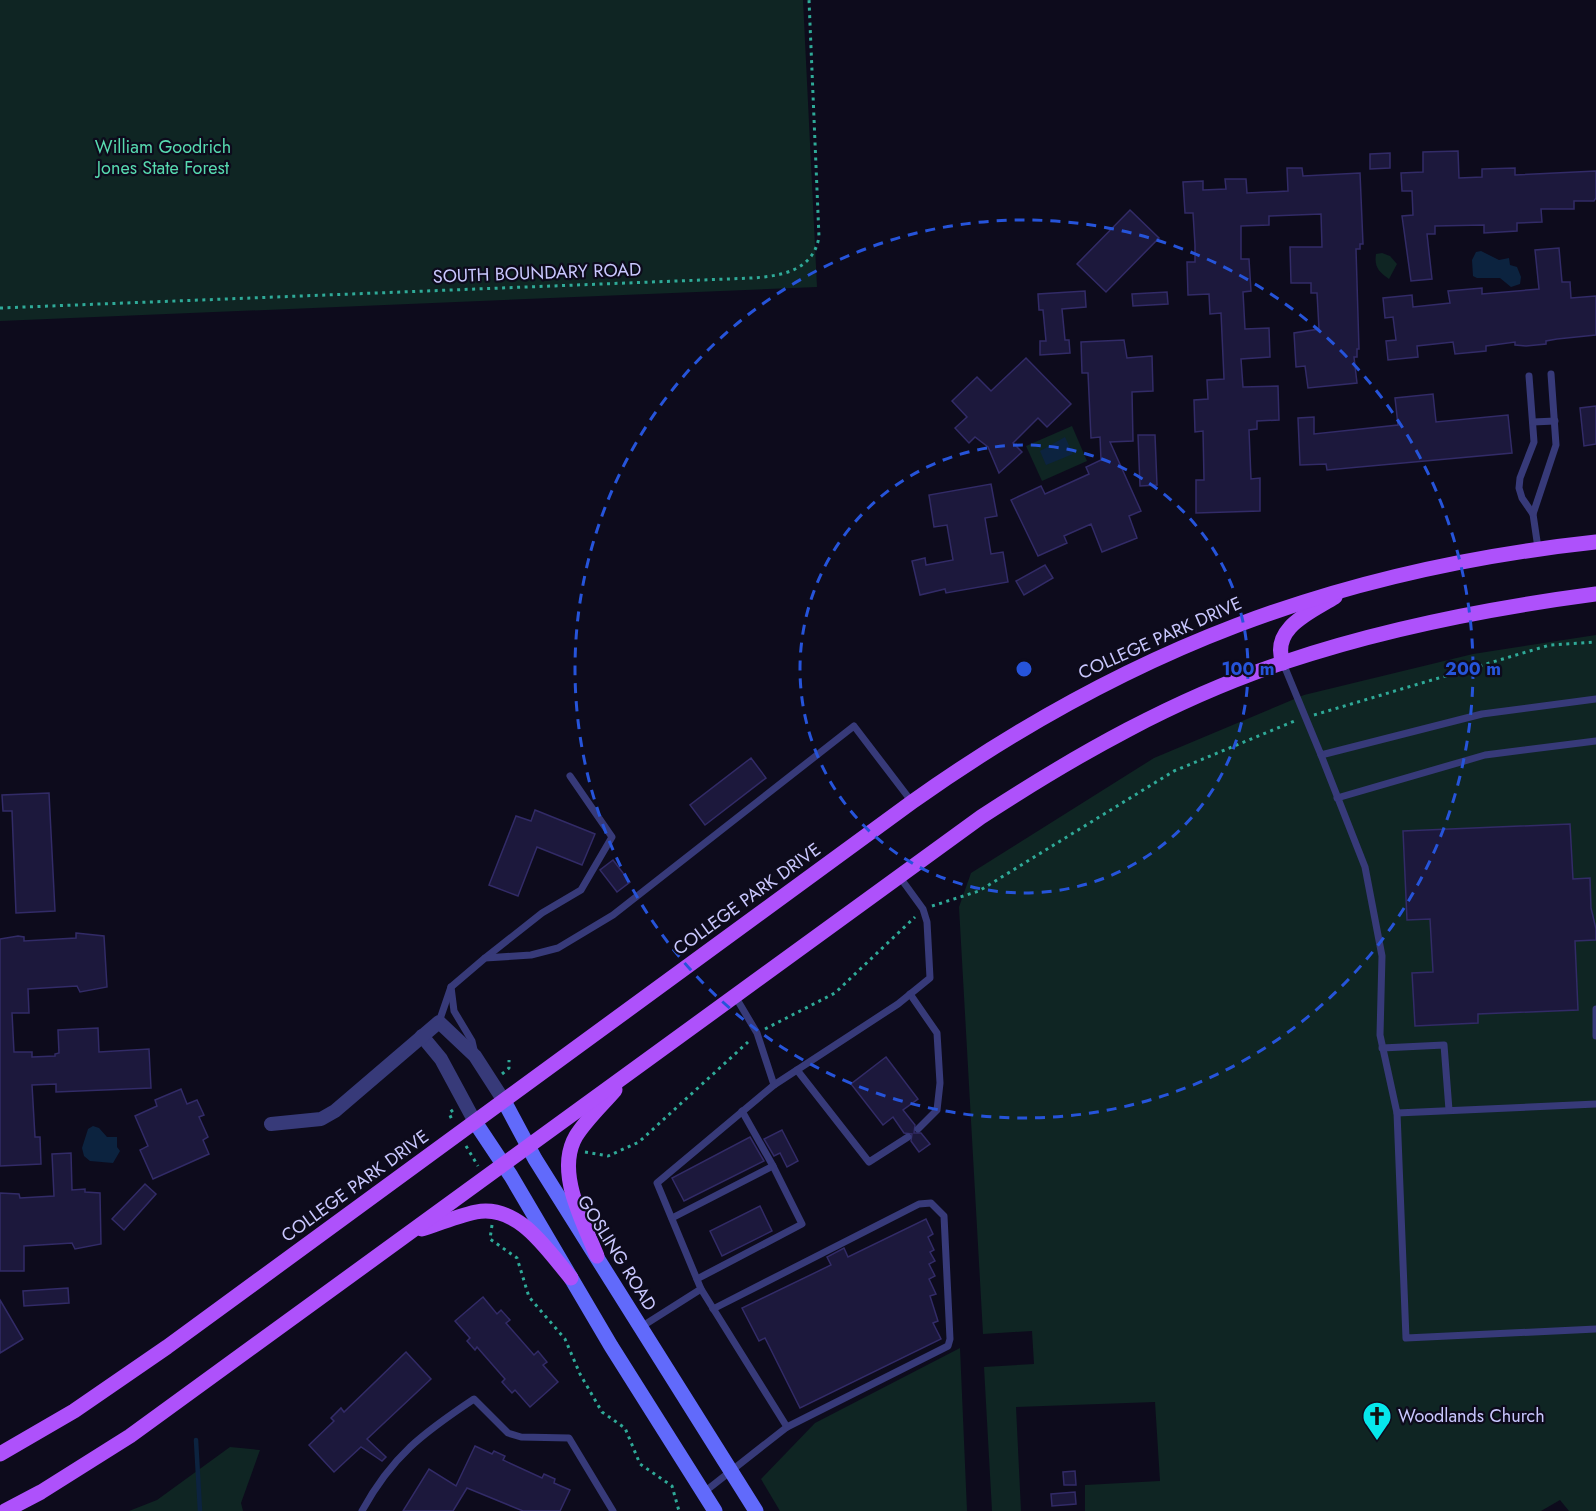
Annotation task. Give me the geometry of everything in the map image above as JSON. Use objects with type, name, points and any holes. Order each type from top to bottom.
[{"type":"main road","name":"COLLEGE PARK DRIVE","points":[[0,1454],[74,1411],[167,1347],[912,802],[1038,719],[1145,663],[1251,618],[1351,587],[1443,564],[1538,548],[1596,542]]},
{"type":"main road","points":[[1283,663],[1278,651],[1285,633],[1303,617],[1351,587]]},
{"type":"main road","points":[[5,1511],[41,1492],[130,1436],[899,876],[981,817],[1044,776],[1165,711],[1283,663],[1437,620],[1596,594]]},
{"type":"main road","points":[[597,1256],[572,1191],[568,1168],[570,1150],[577,1135],[630,1072]]},
{"type":"main road","name":"GOSLING ROAD","points":[[504,1101],[640,1328],[756,1511]]},
{"type":"main road","points":[[475,1122],[504,1164],[571,1278],[715,1511]]},
{"type":"main road","points":[[408,1234],[477,1212],[493,1212],[512,1217],[529,1229],[571,1278]]},
{"type":"street","name":"GOSLING ROAD","points":[[439,1022],[476,1056],[504,1101]]},
{"type":"street","points":[[271,1124],[321,1119],[335,1111],[439,1022]]},
{"type":"street","points":[[422,1036],[441,1059],[475,1122]]},
{"type":"lane","points":[[1533,514],[1556,444],[1551,374]]},
{"type":"lane","points":[[1529,376],[1534,442],[1520,478],[1519,488],[1522,498],[1533,514],[1538,548]]},
{"type":"lane","points":[[1533,422],[1556,421]]},
{"type":"lane","points":[[1283,663],[1365,867],[1382,956],[1380,1035],[1397,1113],[1406,1338],[1596,1329]]},
{"type":"lane","points":[[1321,755],[1482,714],[1596,699]]},
{"type":"lane","points":[[485,958],[531,955],[558,948],[613,915],[854,726],[912,802]]},
{"type":"lane","points":[[1337,798],[1485,755],[1596,741]]},
{"type":"lane","points":[[439,1022],[452,987],[542,914],[581,890],[612,837],[570,776]]},
{"type":"lane","points":[[787,1427],[701,1289],[657,1183],[774,1085],[910,994],[930,978],[927,922],[922,909],[899,876]]},
{"type":"lane","points":[[452,987],[454,1011],[472,1041],[476,1056]]},
{"type":"lane","points":[[910,994],[937,1033],[940,1083],[937,1110],[918,1129]]},
{"type":"lane","points":[[735,996],[757,1033],[774,1085]]},
{"type":"lane","points":[[1596,1009],[1596,1036]]},
{"type":"lane","points":[[1382,1048],[1444,1045],[1449,1110]]},
{"type":"lane","points":[[797,1070],[869,1162],[908,1137]]},
{"type":"lane","points":[[1397,1113],[1596,1104]]},
{"type":"lane","points":[[697,1279],[802,1224],[742,1111]]},
{"type":"lane","points":[[672,1218],[773,1166]]},
{"type":"lane","points":[[703,1493],[787,1427],[948,1346],[944,1216],[931,1203],[919,1204],[713,1309]]},
{"type":"lane","points":[[640,1328],[701,1289]]},
{"type":"lane","points":[[362,1511],[394,1461],[422,1434],[474,1399],[508,1433],[521,1437],[569,1438],[614,1511]]},
{"type":"path","name":"SOUTH BOUNDARY ROAD","points":[[0,308],[752,278],[784,274],[810,260],[817,250],[819,237],[809,0]]},
{"type":"green space","name":"William Goodrich Jones State Forest","points":[[0,0],[803,0],[817,287],[0,321]]},
{"type":"green space","points":[[1382,253],[1390,256],[1397,264],[1389,279],[1377,266],[1376,254]]},
{"type":"green space","points":[[1072,426],[1087,461],[1042,481],[1026,446]]},
{"type":"green space","points":[[1596,635],[1596,1511],[1569,1511],[1560,1500],[1541,1511],[1085,1511],[1085,1485],[1160,1481],[1155,1402],[1016,1407],[1021,1511],[992,1511],[984,1367],[1034,1364],[1032,1331],[983,1334],[959,907],[971,873],[1154,758],[1304,695],[1473,654]]},
{"type":"green space","points":[[960,1348],[967,1511],[780,1511],[761,1479],[815,1423]]},
{"type":"green space","points":[[230,1447],[260,1450],[241,1503],[243,1511],[129,1511],[157,1500]]},
{"type":"water","points":[[1481,251],[1499,260],[1509,258],[1510,265],[1517,267],[1521,277],[1520,284],[1511,287],[1500,278],[1473,276],[1472,260],[1476,252]]},
{"type":"water","points":[[1065,437],[1073,454],[1046,465],[1040,451]]},
{"type":"water","points":[[93,1126],[99,1128],[107,1137],[117,1137],[117,1147],[120,1151],[113,1163],[90,1161],[84,1156],[82,1148],[88,1129]]},
{"type":"building","points":[[1458,151],[1459,178],[1482,177],[1482,169],[1515,168],[1515,175],[1596,171],[1596,198],[1594,201],[1574,201],[1574,209],[1541,209],[1542,222],[1517,223],[1517,231],[1484,233],[1484,225],[1435,226],[1435,234],[1427,234],[1432,279],[1411,281],[1402,216],[1413,215],[1412,191],[1402,191],[1401,173],[1423,172],[1423,152]]},
{"type":"building","points":[[1390,153],[1390,168],[1370,169],[1370,154]]},
{"type":"building","points":[[1287,168],[1302,168],[1303,176],[1360,173],[1363,244],[1360,244],[1360,249],[1356,249],[1359,349],[1357,349],[1357,357],[1354,357],[1357,383],[1308,388],[1305,366],[1296,367],[1294,333],[1319,329],[1317,293],[1311,293],[1311,283],[1291,283],[1290,247],[1322,247],[1321,214],[1269,216],[1269,225],[1241,226],[1241,259],[1249,259],[1251,291],[1243,292],[1245,329],[1269,328],[1270,357],[1241,359],[1243,387],[1278,386],[1279,420],[1257,421],[1257,429],[1249,430],[1251,479],[1260,478],[1260,511],[1196,513],[1196,480],[1204,480],[1203,431],[1195,432],[1194,400],[1208,399],[1207,380],[1224,379],[1221,313],[1210,314],[1209,294],[1188,295],[1187,262],[1195,262],[1195,245],[1193,213],[1185,213],[1183,182],[1203,181],[1203,190],[1226,189],[1225,179],[1246,179],[1247,193],[1288,191]]},
{"type":"building","points":[[1130,210],[1159,238],[1106,292],[1077,264]]},
{"type":"building","points":[[1559,248],[1562,282],[1570,282],[1571,298],[1596,296],[1596,335],[1557,339],[1546,341],[1546,344],[1526,346],[1515,345],[1515,342],[1486,346],[1486,351],[1455,354],[1453,342],[1417,346],[1418,357],[1388,360],[1386,341],[1396,340],[1393,317],[1385,318],[1383,298],[1412,295],[1413,307],[1450,303],[1448,291],[1482,288],[1482,294],[1539,289],[1535,250]]},
{"type":"building","points":[[1085,291],[1086,307],[1062,309],[1065,340],[1069,340],[1070,353],[1040,355],[1040,341],[1046,341],[1043,310],[1039,310],[1038,294]]},
{"type":"building","points":[[1167,292],[1168,304],[1133,306],[1132,294]]},
{"type":"building","points":[[1124,340],[1127,358],[1152,356],[1153,391],[1132,392],[1133,441],[1110,442],[1141,511],[1129,516],[1137,538],[1102,552],[1091,524],[1064,536],[1067,543],[1038,556],[1011,500],[1041,486],[1045,494],[1089,474],[1086,467],[1101,460],[1100,437],[1091,438],[1088,373],[1082,373],[1081,342]]},
{"type":"building","points":[[1026,358],[1071,404],[1047,427],[1038,418],[1013,443],[1022,452],[999,473],[988,447],[975,437],[969,443],[955,428],[967,417],[952,401],[977,377],[991,391]]},
{"type":"building","points":[[1433,394],[1436,422],[1508,415],[1512,453],[1327,470],[1326,464],[1300,465],[1298,418],[1314,417],[1314,434],[1398,425],[1395,398]]},
{"type":"building","points":[[1596,406],[1596,444],[1584,446],[1580,408]]},
{"type":"building","points":[[1138,435],[1155,435],[1157,485],[1140,486]]},
{"type":"building","points":[[991,484],[997,516],[985,518],[991,554],[1003,552],[1008,582],[946,593],[945,589],[920,595],[912,561],[925,558],[926,565],[953,560],[947,525],[934,527],[929,495]]},
{"type":"building","points":[[1045,565],[1053,578],[1024,595],[1016,581]]},
{"type":"building","points":[[751,758],[766,778],[705,825],[690,805]]},
{"type":"building","points":[[49,793],[55,911],[16,913],[12,811],[3,811],[2,795]]},
{"type":"building","points":[[535,810],[595,834],[582,865],[537,847],[518,896],[489,885],[516,816],[531,821]]},
{"type":"building","points":[[1570,824],[1573,879],[1590,878],[1591,908],[1596,929],[1596,940],[1575,941],[1578,1010],[1478,1014],[1478,1023],[1415,1026],[1412,973],[1433,972],[1430,919],[1407,920],[1403,831]]},
{"type":"building","points":[[613,860],[630,882],[617,892],[600,870]]},
{"type":"building","points":[[76,933],[104,936],[107,987],[80,992],[77,986],[28,989],[29,1013],[12,1013],[14,1052],[32,1052],[32,1057],[55,1056],[59,1053],[58,1030],[98,1028],[99,1052],[149,1049],[151,1088],[56,1092],[56,1084],[32,1085],[35,1137],[40,1137],[41,1164],[0,1166],[0,939],[18,936],[24,937],[24,941],[76,938]]},
{"type":"building","points":[[886,1057],[918,1099],[903,1110],[915,1125],[914,1133],[921,1133],[930,1144],[919,1152],[911,1141],[912,1134],[904,1133],[893,1117],[883,1125],[851,1084]]},
{"type":"building","points":[[181,1089],[187,1104],[197,1100],[204,1115],[199,1117],[208,1137],[203,1140],[209,1154],[153,1179],[140,1150],[148,1146],[135,1116],[157,1106],[155,1100]]},
{"type":"building","points":[[782,1130],[798,1161],[787,1167],[780,1153],[774,1156],[764,1139]]},
{"type":"building","points":[[750,1137],[764,1161],[684,1201],[672,1178]]},
{"type":"building","points":[[71,1153],[72,1190],[85,1189],[85,1192],[100,1193],[101,1244],[75,1249],[72,1243],[24,1246],[24,1271],[0,1271],[0,1193],[19,1194],[20,1198],[54,1196],[52,1154]]},
{"type":"building","points":[[145,1184],[156,1194],[124,1230],[112,1219]]},
{"type":"building","points":[[760,1206],[772,1231],[722,1256],[710,1231]]},
{"type":"building","points":[[926,1219],[933,1234],[928,1237],[934,1250],[930,1252],[935,1261],[929,1264],[935,1276],[929,1279],[936,1294],[930,1296],[938,1321],[933,1323],[941,1339],[800,1408],[765,1338],[759,1341],[742,1308],[831,1265],[827,1257],[844,1248],[848,1257]]},
{"type":"building","points":[[68,1288],[69,1303],[24,1306],[23,1291]]},
{"type":"building","points":[[483,1297],[497,1314],[501,1310],[510,1320],[506,1323],[534,1355],[538,1351],[547,1362],[543,1365],[558,1382],[530,1407],[515,1390],[512,1393],[502,1382],[505,1379],[477,1347],[475,1350],[467,1341],[470,1338],[455,1321]]},
{"type":"building","points":[[0,1300],[23,1339],[0,1353]]},
{"type":"building","points":[[406,1352],[431,1379],[367,1439],[386,1457],[382,1461],[361,1447],[334,1472],[309,1445],[334,1421],[331,1418],[341,1408],[344,1412]]},
{"type":"building","points":[[475,1446],[492,1454],[494,1451],[505,1456],[503,1460],[542,1478],[544,1474],[555,1479],[554,1483],[570,1490],[560,1511],[523,1511],[467,1488],[453,1511],[403,1511],[429,1469],[456,1486]]},
{"type":"building","points":[[1075,1471],[1076,1485],[1064,1485],[1063,1472]]},
{"type":"building","points":[[1075,1492],[1076,1504],[1052,1506],[1051,1494]]},
{"type":"waterway","points":[[196,1440],[200,1511]]},
{"type":"place","name":"Woodlands Church","points":[[1377,1442]]}]
